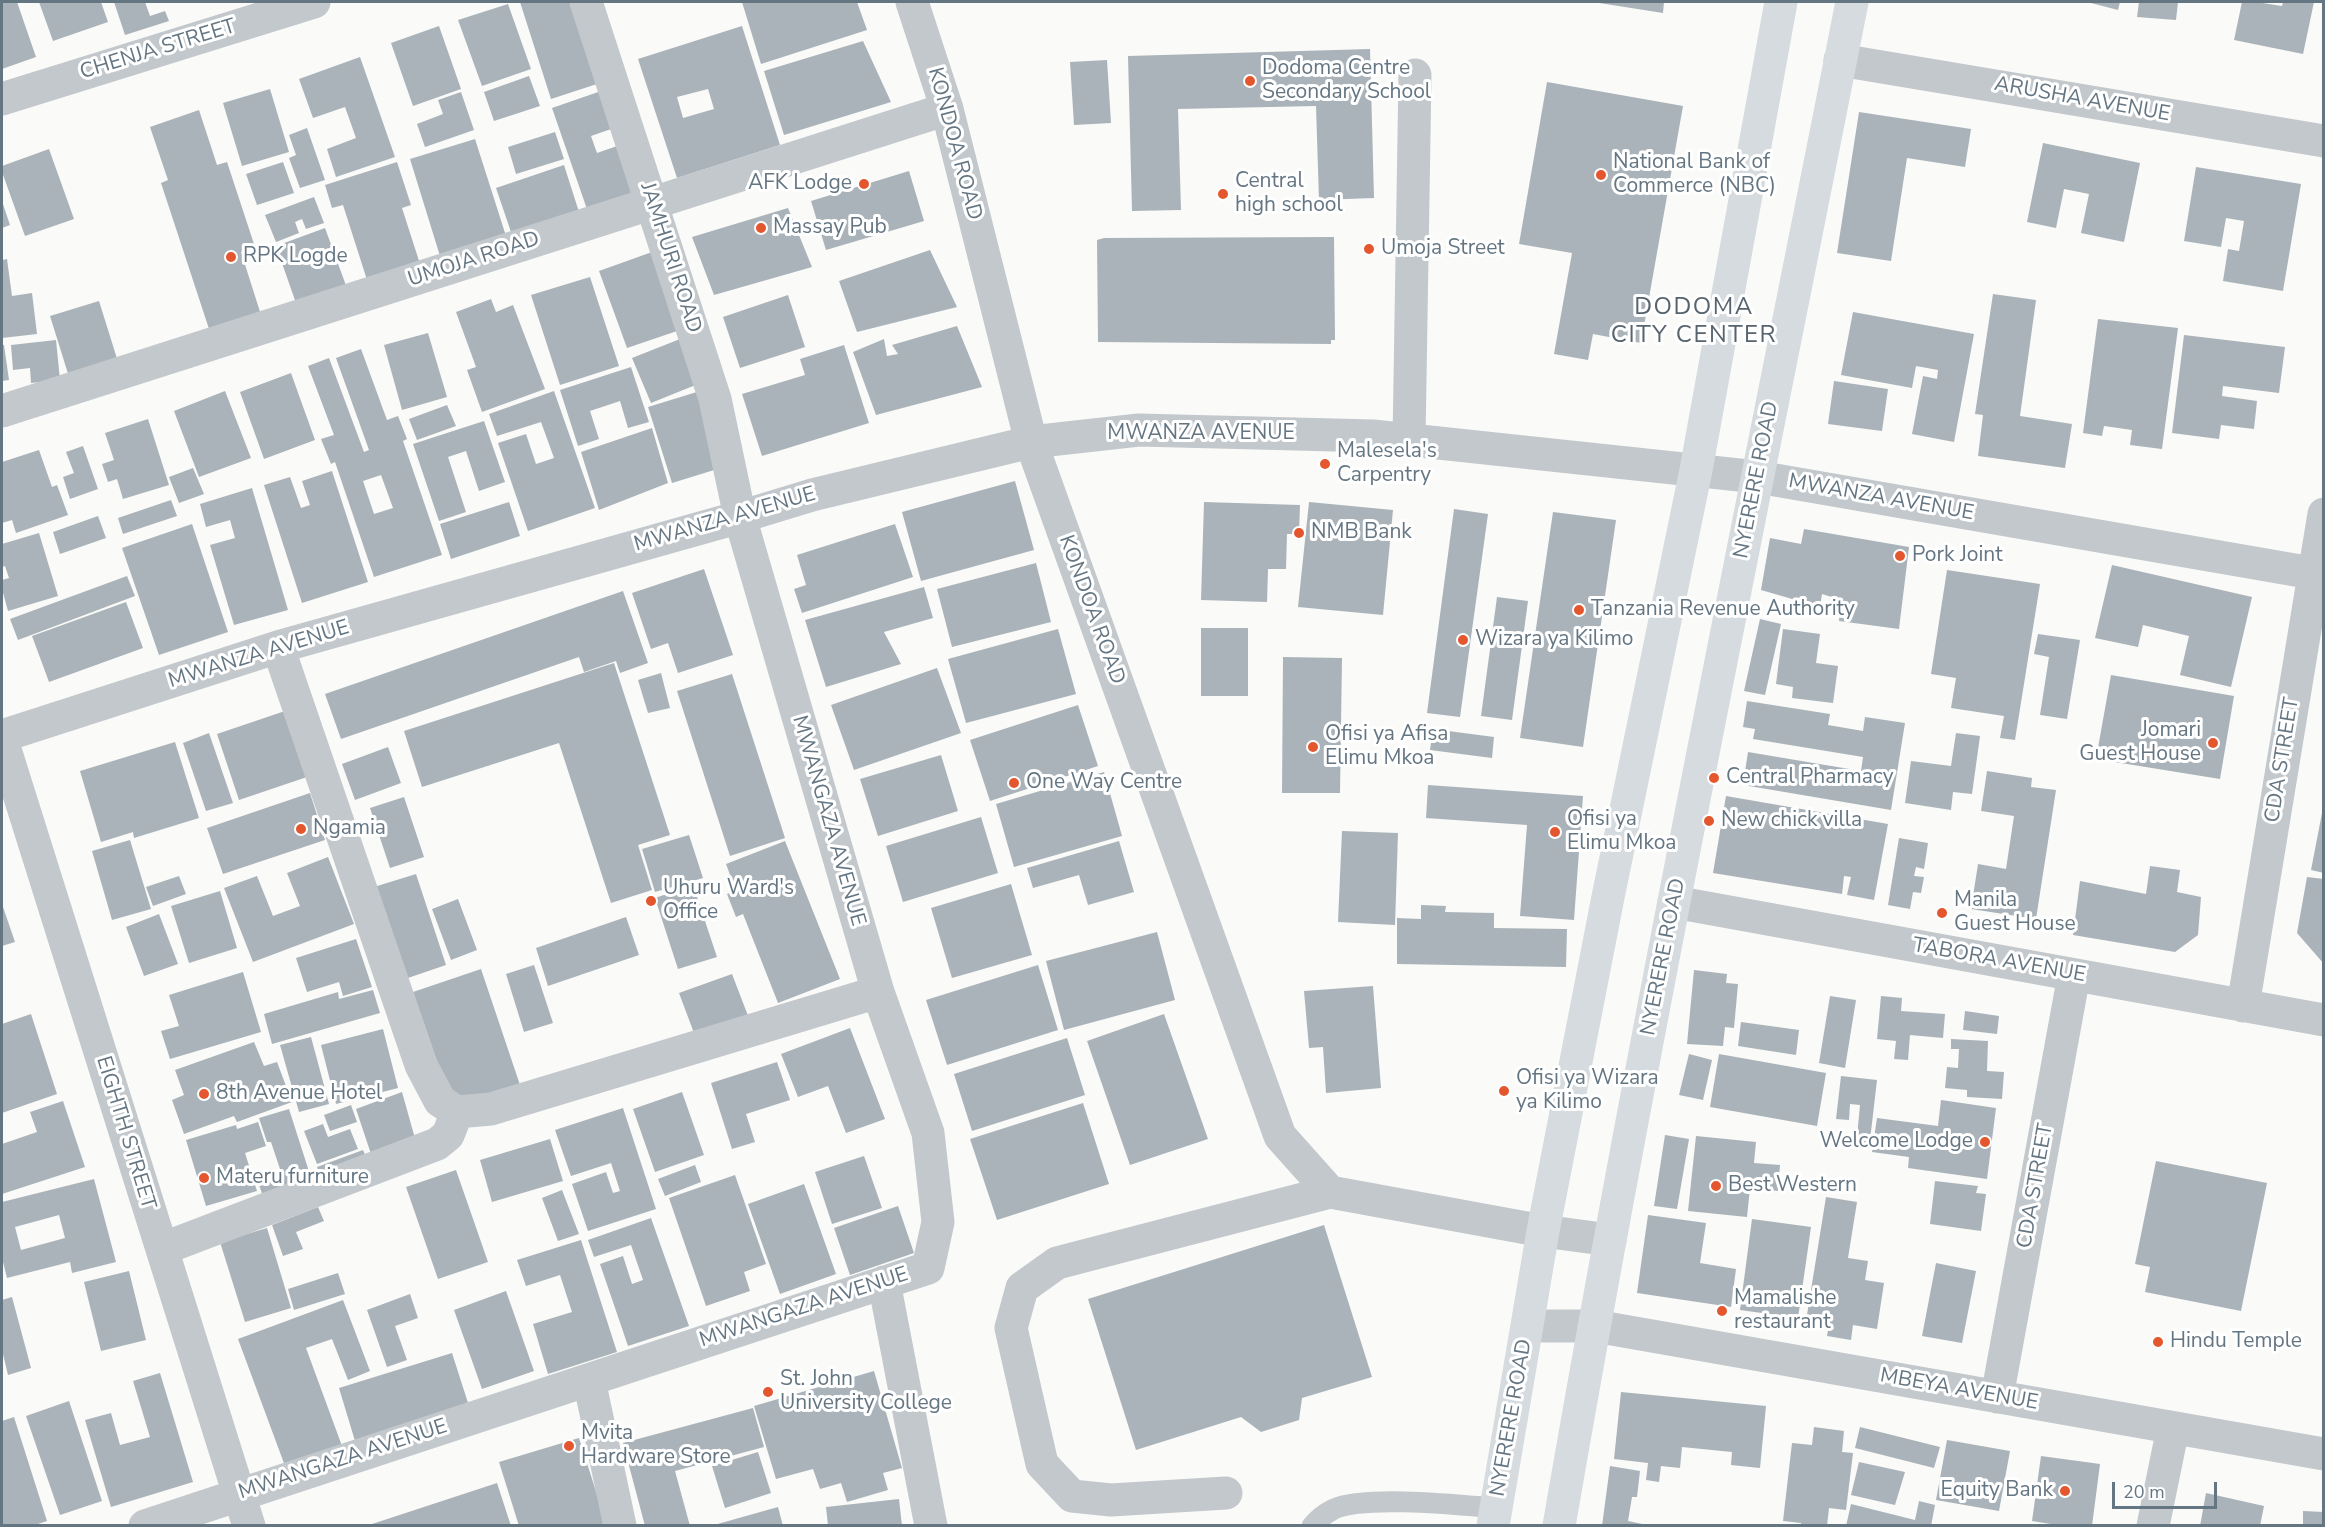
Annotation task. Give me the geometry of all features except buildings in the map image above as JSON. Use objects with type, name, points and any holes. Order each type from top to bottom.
[{"type":"highway","name":"NYERERE ROAD","points":[[1495,1517],[1543,1231],[1608,897],[1696,470],[1781,2]]},
{"type":"highway","name":"NYERERE ROAD","points":[[1559,1526],[1594,1326],[1674,902],[1852,2]]},
{"type":"street","name":"CHENJA STREET","points":[[2,99],[314,2]]},
{"type":"street","name":"JAMHURI ROAD","points":[[586,2],[715,399],[740,517]]},
{"type":"street","name":"KONDOA ROAD","points":[[912,2],[946,109],[1031,442],[1281,1136],[1330,1192]]},
{"type":"street","name":"ARUSHA AVENUE","points":[[1840,60],[2324,141]]},
{"type":"street","points":[[1409,440],[1415,75]]},
{"type":"street","name":"UMOJA ROAD","points":[[2,411],[946,109]]},
{"type":"street","name":"MWANZA AVENUE","points":[[2,738],[278,648],[812,495],[1031,442],[1139,430],[1373,436],[1758,477],[2319,574]]},
{"type":"street","name":"CDA STREET","points":[[2243,1006],[2319,574],[2324,514]]},
{"type":"street","name":"MWANGAZA AVENUE","points":[[145,1526],[928,1268],[938,1222],[928,1133],[878,992],[740,517]]},
{"type":"street","points":[[278,648],[421,1065],[440,1101],[457,1112],[491,1110],[878,992]]},
{"type":"street","name":"EIGHTH STREET","points":[[2,738],[249,1526]]},
{"type":"street","name":"TABORA AVENUE","points":[[1674,902],[2324,1020]]},
{"type":"street","name":"CDA STREET","points":[[1997,1397],[2074,975]]},
{"type":"street","points":[[162,1250],[437,1144],[448,1135],[457,1112]]},
{"type":"street","points":[[1226,1493],[1111,1500],[1072,1496],[1042,1464],[1011,1328],[1022,1288],[1057,1263],[1330,1192],[1543,1231],[1610,1240]]},
{"type":"street","points":[[884,1282],[931,1526]]},
{"type":"street","name":"MBEYA AVENUE","points":[[1528,1326],[1594,1326],[2324,1454]]},
{"type":"street","points":[[589,1380],[620,1526]]},
{"type":"street","points":[[2153,1526],[2173,1428]]},
{"type":"lane","points":[[1312,1526],[1335,1508],[1360,1502],[1457,1504],[1495,1517]]},
{"type":"place","name":"Dodoma Centre Secondary School","points":[[1250,81]]},
{"type":"place","name":"National Bank of Commerce (NBC)","points":[[1601,175]]},
{"type":"place","name":"AFK Lodge","points":[[864,184]]},
{"type":"place","name":"Central high school","points":[[1223,194]]},
{"type":"place","name":"Massay Pub","points":[[761,228]]},
{"type":"place","name":"Umoja Street","points":[[1369,249]]},
{"type":"place","name":"RPK Logde","points":[[231,257]]},
{"type":"place","name":"Malesela's Carpentry","points":[[1325,464]]},
{"type":"place","name":"NMB Bank","points":[[1299,533]]},
{"type":"place","name":"Pork Joint","points":[[1900,556]]},
{"type":"place","name":"Tanzania Revenue Authority","points":[[1579,610]]},
{"type":"place","name":"Wizara ya Kilimo","points":[[1463,640]]},
{"type":"place","name":"Jomari Guest House","points":[[2213,743]]},
{"type":"place","name":"Ofisi ya Afisa Elimu Mkoa","points":[[1313,747]]},
{"type":"place","name":"Central Pharmacy","points":[[1714,778]]},
{"type":"place","name":"One Way Centre","points":[[1014,783]]},
{"type":"place","name":"New chick villa","points":[[1709,821]]},
{"type":"place","name":"Ngamia","points":[[301,829]]},
{"type":"place","name":"Ofisi ya Elimu Mkoa","points":[[1555,832]]},
{"type":"place","name":"Uhuru Ward's Office","points":[[651,901]]},
{"type":"place","name":"Manila Guest House","points":[[1942,913]]},
{"type":"place","name":"Ofisi ya Wizara ya Kilimo","points":[[1504,1091]]},
{"type":"place","name":"8th Avenue Hotel","points":[[204,1094]]},
{"type":"place","name":"Welcome Lodge","points":[[1985,1142]]},
{"type":"place","name":"Materu furniture","points":[[204,1178]]},
{"type":"place","name":"Best Western","points":[[1716,1186]]},
{"type":"place","name":"Mamalishe restaurant","points":[[1722,1311]]},
{"type":"place","name":"Hindu Temple","points":[[2158,1342]]},
{"type":"place","name":"St. John University College","points":[[768,1392]]},
{"type":"place","name":"Mvita Hardware Store","points":[[569,1446]]},
{"type":"place","name":"Equity Bank","points":[[2065,1491]]},
{"type":"district","name":"DODOMA CITY CENTER","points":[[1694,322]]}]
